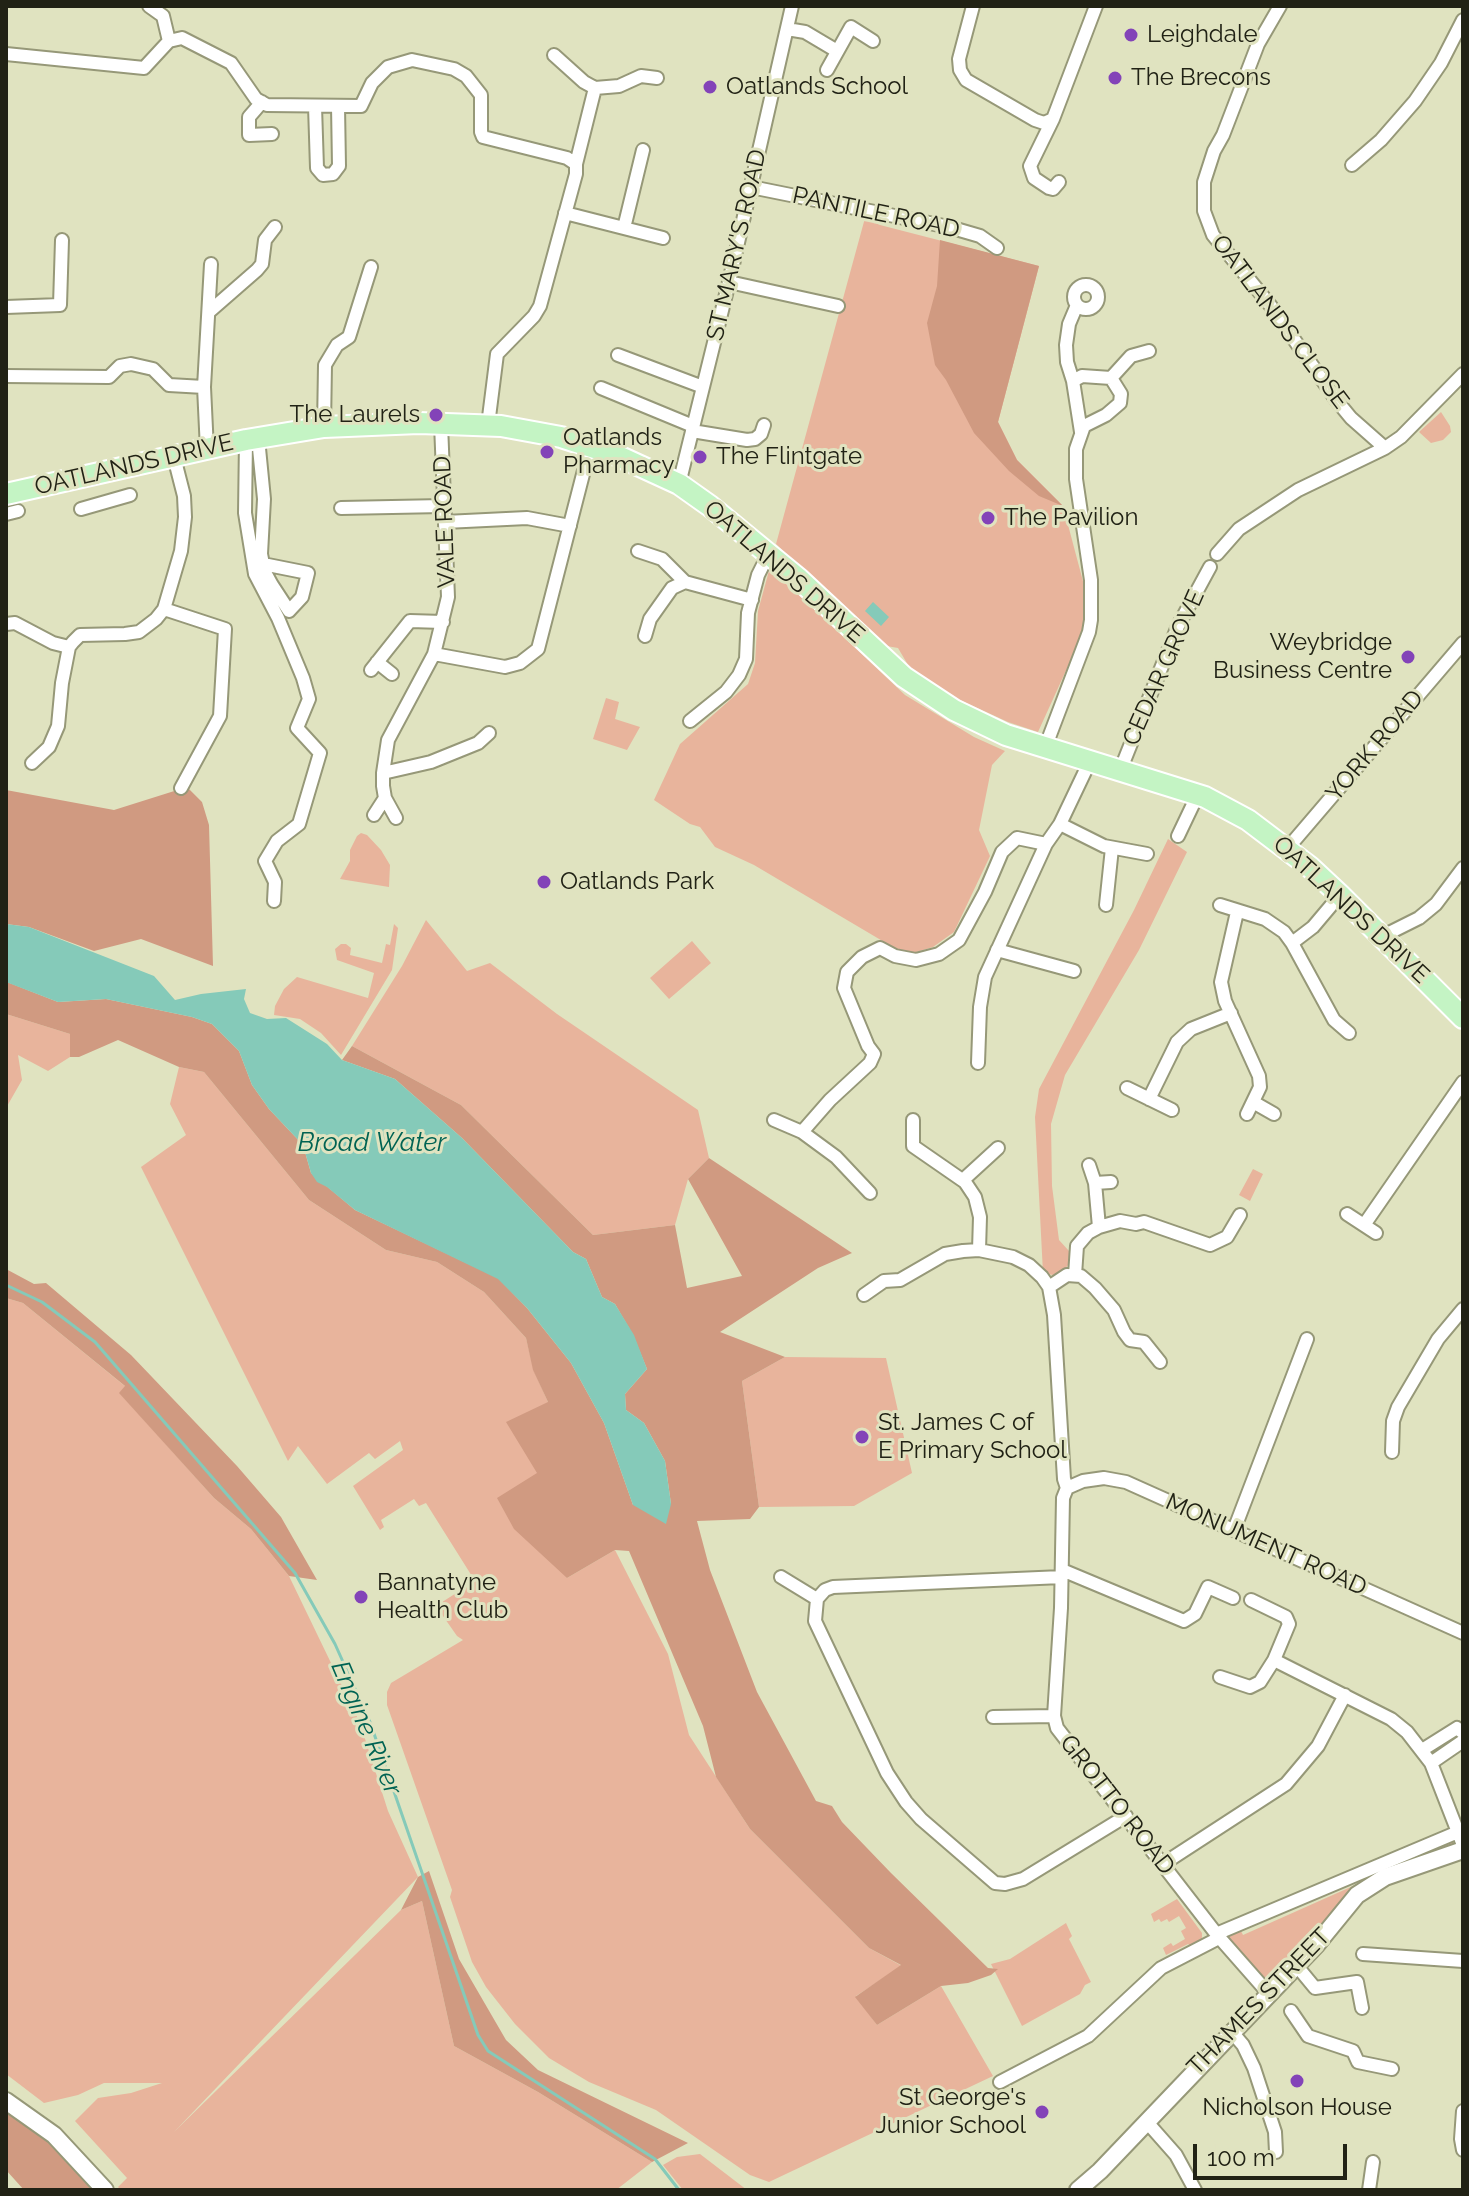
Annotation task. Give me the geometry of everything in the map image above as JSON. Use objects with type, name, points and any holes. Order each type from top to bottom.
[{"type":"main road","name":"OATLANDS DRIVE","points":[[10,506],[99,473],[252,439],[324,427],[488,425],[546,434],[590,447],[679,484],[769,553],[868,646],[922,690],[987,727],[1045,748],[1198,794],[1248,820],[1340,895],[1463,1018]]},
{"type":"street","points":[[149,6],[163,16],[169,41]]},
{"type":"street","name":"ST MARY'S ROAD","points":[[679,484],[792,6]]},
{"type":"street","points":[[973,6],[959,59],[960,70],[966,80],[1035,120],[1044,123],[1053,119]]},
{"type":"street","points":[[1059,182],[1053,189],[1049,188],[1031,174],[1030,166],[1053,119],[1096,6]]},
{"type":"street","name":"OATLANDS CLOSE","points":[[1280,6],[1255,51],[1206,171],[1202,197],[1204,211],[1213,235],[1270,305],[1337,401],[1385,448]]},
{"type":"street","points":[[1352,165],[1381,140],[1415,101],[1441,63],[1463,20]]},
{"type":"street","points":[[827,70],[851,27],[873,41]]},
{"type":"street","points":[[787,29],[805,32],[837,51]]},
{"type":"street","points":[[6,54],[144,68],[169,41],[182,38],[231,63],[250,92],[267,105],[361,106],[372,83],[388,67],[412,60],[440,65],[454,69],[475,85],[481,95],[483,137],[567,158],[576,164]]},
{"type":"street","points":[[554,55],[595,88],[619,86],[641,76],[657,78]]},
{"type":"street","points":[[488,425],[497,354],[540,306],[595,88]]},
{"type":"street","points":[[262,102],[249,117],[249,135],[272,134]]},
{"type":"street","points":[[315,106],[317,168],[323,175],[333,174],[339,166],[338,106]]},
{"type":"street","points":[[624,228],[643,150]]},
{"type":"street","name":"PANTILE ROAD","points":[[751,187],[949,227],[980,236],[997,248]]},
{"type":"street","points":[[565,213],[663,238]]},
{"type":"street","points":[[210,311],[262,264],[265,240],[275,227]]},
{"type":"street","points":[[6,307],[60,305],[62,240]]},
{"type":"street","points":[[207,450],[204,387],[211,264]]},
{"type":"street","points":[[324,427],[325,365],[337,345],[349,337],[371,267]]},
{"type":"street","points":[[729,282],[838,306]]},
{"type":"street","points":[[1077,305],[1069,324],[1066,345],[1081,432]]},
{"type":"street","points":[[1111,378],[1131,356],[1149,351]]},
{"type":"street","points":[[618,355],[703,387]]},
{"type":"street","points":[[6,376],[109,377],[120,366],[131,364],[153,369],[169,385],[204,387]]},
{"type":"street","points":[[1217,554],[1239,529],[1298,490],[1385,448],[1401,437],[1463,374]]},
{"type":"street","points":[[1045,748],[1091,620],[1090,572],[1076,479],[1076,449],[1087,423],[1106,415],[1120,403],[1121,394],[1116,381],[1111,378],[1082,376],[1073,381]]},
{"type":"street","points":[[601,388],[693,429],[747,440],[761,434],[764,425]]},
{"type":"street","name":"VALE ROAD","points":[[396,818],[385,798],[383,773],[388,740],[434,654],[448,597],[441,424]]},
{"type":"street","points":[[252,439],[264,499],[260,539],[263,564]]},
{"type":"street","points":[[252,439],[245,513],[255,574],[278,618],[309,699],[297,728],[320,753],[299,824],[277,841],[265,861],[275,882],[274,901]]},
{"type":"street","points":[[434,654],[505,667],[528,659],[538,649],[590,447]]},
{"type":"street","points":[[32,763],[49,747],[58,726],[69,647],[80,635],[139,632],[164,609],[181,551],[185,517],[184,496],[174,457]]},
{"type":"street","points":[[99,473],[107,502]]},
{"type":"street","points":[[81,509],[130,495]]},
{"type":"street","points":[[341,508],[443,506]]},
{"type":"street","points":[[445,522],[527,518],[570,526]]},
{"type":"street","points":[[638,551],[662,559],[685,582],[752,600]]},
{"type":"street","points":[[690,721],[726,692],[739,675],[746,659],[748,613],[758,575],[769,553]]},
{"type":"street","name":"CEDAR GROVE","points":[[1120,771],[1178,626],[1210,567]]},
{"type":"street","points":[[645,636],[650,619],[672,588],[685,582]]},
{"type":"street","points":[[164,609],[225,629],[220,716],[181,788]]},
{"type":"street","points":[[392,674],[374,666],[410,621],[443,622]]},
{"type":"street","points":[[6,624],[15,623],[53,643],[69,647]]},
{"type":"street","name":"YORK ROAD","points":[[1287,849],[1463,643]]},
{"type":"street","points":[[383,773],[431,762],[478,743],[489,733]]},
{"type":"street","points":[[978,1063],[985,977],[1046,844],[1060,824],[1090,761]]},
{"type":"street","points":[[1178,836],[1198,794]]},
{"type":"street","points":[[374,815],[385,798]]},
{"type":"street","points":[[1060,824],[1112,848],[1147,854]]},
{"type":"street","points":[[802,1132],[830,1100],[870,1063],[874,1054],[844,988],[847,972],[862,957],[880,948],[895,956],[916,960],[939,954],[959,940],[1002,852],[1017,838],[1046,844]]},
{"type":"street","points":[[1106,905],[1112,848]]},
{"type":"street","points":[[1390,943],[1407,924],[1436,904],[1463,868]]},
{"type":"street","points":[[1292,943],[1313,927],[1340,895]]},
{"type":"street","points":[[1220,905],[1265,919],[1284,932],[1334,1020],[1349,1033]]},
{"type":"street","points":[[1237,912],[1221,982],[1259,1076],[1260,1087],[1250,1108],[1274,1114]]},
{"type":"street","points":[[1390,943],[1407,924]]},
{"type":"street","points":[[997,950],[1074,971]]},
{"type":"street","points":[[1149,1099],[1177,1042],[1191,1029],[1231,1013]]},
{"type":"street","points":[[1364,1225],[1463,1082]]},
{"type":"street","points":[[1127,1088],[1172,1110]]},
{"type":"street","points":[[774,1120],[802,1132],[836,1157],[870,1193]]},
{"type":"street","points":[[913,1120],[913,1146],[963,1180],[975,1197],[980,1217],[979,1250]]},
{"type":"street","points":[[963,1180],[998,1148]]},
{"type":"street","points":[[1089,1165],[1095,1183],[1099,1227]]},
{"type":"street","points":[[1095,1183],[1111,1182]]},
{"type":"street","points":[[1347,1214],[1376,1233]]},
{"type":"street","points":[[1075,1275],[1077,1246],[1088,1233],[1099,1227],[1120,1221],[1144,1222],[1210,1245],[1227,1237],[1240,1215]]},
{"type":"street","points":[[864,1295],[884,1281],[900,1280],[945,1254],[979,1250],[1013,1257],[1029,1265],[1049,1287],[1067,1275],[1075,1275],[1095,1288],[1114,1310],[1130,1340],[1144,1342],[1160,1362]]},
{"type":"street","name":"GROTTO ROAD","points":[[1049,1287],[1054,1315],[1067,1488],[1063,1498],[1054,1716],[1060,1733],[1218,1936],[1269,1994]]},
{"type":"street","points":[[1392,1452],[1393,1421],[1398,1407],[1438,1339],[1463,1309]]},
{"type":"street","points":[[1234,1530],[1307,1339]]},
{"type":"street","name":"MONUMENT ROAD","points":[[1067,1488],[1083,1481],[1117,1480],[1463,1633]]},
{"type":"street","points":[[1126,1816],[1023,1879],[1005,1884],[995,1883],[984,1876],[921,1819],[887,1773],[815,1621],[817,1599],[825,1590],[840,1586],[1062,1573],[1184,1621],[1195,1614],[1208,1587],[1233,1598]]},
{"type":"street","points":[[781,1577],[817,1599]]},
{"type":"street","points":[[1220,1677],[1250,1687],[1260,1682],[1274,1660],[1289,1624],[1286,1617],[1251,1600]]},
{"type":"street","points":[[1274,1660],[1391,1719],[1431,1763],[1463,1847]]},
{"type":"street","points":[[1163,1864],[1286,1784],[1318,1746],[1345,1695]]},
{"type":"street","points":[[993,1717],[1054,1716]]},
{"type":"street","points":[[1422,1750],[1457,1728],[1463,1733]]},
{"type":"street","points":[[1431,1763],[1463,1741]]},
{"type":"street","name":"THAMES STREET","points":[[1000,2082],[1088,2036],[1161,1968],[1218,1936],[1458,1832]]},
{"type":"street","name":"THAMES STREET","points":[[1078,2190],[1269,1994],[1363,1890],[1399,1871],[1463,1847]]},
{"type":"street","points":[[1363,1954],[1463,1961]]},
{"type":"street","points":[[1296,1965],[1315,1988],[1357,1982],[1362,2008]]},
{"type":"street","points":[[1291,2011],[1308,2036],[1353,2051],[1358,2062],[1392,2069]]},
{"type":"street","points":[[1231,2031],[1254,2068],[1275,2132],[1276,2152]]},
{"type":"street","points":[[6,2101],[54,2135],[105,2190]]},
{"type":"street","points":[[1463,2111],[1463,2150]]},
{"type":"street","points":[[1146,2121],[1176,2155],[1195,2190]]},
{"type":"street","points":[[1369,2190],[1373,2162]]},
{"type":"shaded area","points":[[865,218],[880,225],[1039,266],[998,422],[1017,460],[1063,506],[1084,585],[1085,612],[1084,631],[1038,732],[951,696],[911,670],[898,648],[881,645],[776,544]]},
{"type":"shaded area","points":[[940,240],[1039,266],[998,422],[1017,460],[1063,506],[1039,496],[1009,471],[974,433],[935,365],[927,323],[937,286]]},
{"type":"shaded area","points":[[1441,412],[1451,432],[1443,440],[1431,443],[1419,432]]},
{"type":"shaded area","points":[[770,567],[905,695],[974,737],[1005,751],[992,765],[979,830],[990,856],[954,932],[933,947],[913,953],[896,949],[754,865],[715,847],[700,827],[690,824],[654,800],[680,744],[748,684],[755,663],[758,611]]},
{"type":"shaded area","points":[[606,698],[619,702],[615,719],[640,727],[627,750],[593,739]]},
{"type":"shaded area","points":[[187,787],[202,802],[209,825],[213,966],[141,939],[94,951],[29,927],[6,924],[6,790],[114,810]]},
{"type":"shaded area","points":[[361,833],[381,850],[390,865],[389,887],[340,879],[350,861],[350,850]]},
{"type":"shaded area","points":[[1168,839],[1187,852],[1139,950],[1065,1075],[1051,1124],[1052,1186],[1059,1240],[1069,1251],[1070,1263],[1061,1273],[1043,1273],[1035,1117],[1039,1089]]},
{"type":"shaded area","points":[[426,920],[467,971],[490,963],[557,1014],[698,1110],[709,1158],[688,1179],[675,1225],[593,1235],[461,1105],[352,1046],[402,966]]},
{"type":"shaded area","points":[[394,924],[398,928],[392,970],[341,1055],[321,1033],[300,1019],[274,1015],[284,989],[297,977],[368,998],[374,973],[337,960],[335,949],[346,944],[351,948],[350,955],[382,963]]},
{"type":"shaded area","points":[[692,941],[711,963],[669,999],[650,978]]},
{"type":"shaded area","points":[[7,982],[58,1002],[106,999],[212,1024],[239,1051],[252,1085],[269,1109],[303,1145],[311,1173],[355,1210],[498,1278],[527,1308],[571,1363],[604,1423],[633,1505],[671,1504],[665,1461],[644,1423],[626,1410],[625,1394],[647,1369],[633,1335],[615,1304],[602,1297],[586,1259],[573,1252],[462,1138],[395,1079],[342,1060],[352,1046],[461,1105],[593,1235],[675,1225],[687,1288],[742,1276],[688,1179],[709,1158],[852,1253],[818,1268],[720,1332],[785,1357],[742,1381],[759,1507],[750,1519],[697,1521],[710,1570],[757,1692],[816,1801],[832,1806],[842,1822],[891,1873],[988,1968],[998,1969],[991,1975],[968,1983],[941,1986],[877,2025],[855,1997],[901,1965],[869,1948],[750,1829],[716,1777],[703,1726],[629,1551],[615,1550],[567,1578],[514,1529],[497,1498],[537,1473],[506,1422],[548,1402],[533,1370],[526,1338],[484,1292],[437,1262],[386,1250],[309,1200],[204,1072],[179,1067],[118,1040],[79,1057],[70,1057],[70,1034],[6,1014]]},
{"type":"shaded area","points":[[6,1014],[70,1034],[70,1057],[48,1071],[18,1055],[22,1080],[6,1108]]},
{"type":"shaded area","points":[[179,1067],[204,1072],[309,1200],[386,1250],[437,1262],[484,1292],[526,1338],[534,1371],[548,1402],[537,1473],[567,1578],[615,1550],[668,1654],[689,1735],[750,1829],[869,1948],[902,1966],[856,1996],[877,2025],[941,1986],[993,2076],[769,2182],[750,2175],[656,2110],[589,2082],[549,2058],[515,2024],[486,1987],[472,1962],[450,1897],[452,1890],[387,1705],[391,1683],[463,1640],[436,1606],[475,1581],[426,1503],[419,1506],[414,1499],[381,1520],[384,1527],[380,1530],[353,1486],[403,1450],[400,1441],[375,1459],[369,1453],[327,1484],[298,1446],[288,1461],[141,1167],[186,1135],[170,1104]]},
{"type":"shaded area","points":[[1253,1169],[1263,1174],[1250,1201],[1239,1195]]},
{"type":"shaded area","points":[[6,1269],[34,1284],[46,1283],[131,1355],[281,1517],[317,1580],[289,1576],[251,1529],[214,1498],[119,1393],[125,1386],[23,1303],[6,1298]]},
{"type":"shaded area","points":[[6,1298],[23,1303],[126,1387],[120,1393],[214,1498],[251,1529],[289,1576],[360,1723],[388,1811],[418,1877],[174,2132],[401,1910],[422,1901],[454,2046],[538,2092],[652,2162],[616,2190],[121,2190],[118,2187],[127,2178],[75,2121],[98,2098],[131,2093],[162,2083],[104,2083],[78,2095],[44,2103],[6,2074]]},
{"type":"shaded area","points":[[785,1357],[886,1358],[912,1473],[854,1506],[759,1507],[742,1381]]},
{"type":"shaded area","points":[[1452,1840],[1454,1845],[1355,1890],[1269,1980],[1244,1958],[1225,1934],[1239,1927],[1243,1935],[1353,1886],[1362,1881],[1359,1874]]},
{"type":"shaded area","points":[[429,1871],[459,1959],[506,2040],[538,2070],[688,2143],[652,2162],[538,2092],[454,2046],[422,1901],[401,1910],[418,1877]]},
{"type":"shaded area","points":[[1177,1899],[1202,1937],[1201,1942],[1192,1947],[1188,1944],[1166,1955],[1163,1948],[1185,1939],[1181,1931],[1186,1928],[1179,1916],[1169,1922],[1159,1919],[1154,1922],[1151,1914]]},
{"type":"shaded area","points":[[1066,1923],[1072,1936],[1069,1939],[1091,1982],[1080,1994],[1022,2026],[991,1964],[1010,1959]]},
{"type":"shaded area","points":[[6,2111],[41,2135],[92,2190],[24,2190],[6,2170]]},
{"type":"shaded area","points":[[700,2154],[747,2190],[683,2190],[663,2165],[677,2157]]},
{"type":"water","points":[[873,602],[889,617],[881,626],[865,611]]},
{"type":"water","name":"Broad Water","points":[[6,924],[29,927],[154,976],[175,1000],[246,989],[244,999],[250,1013],[267,1019],[286,1018],[327,1044],[342,1060],[395,1079],[462,1138],[573,1252],[586,1259],[602,1297],[615,1304],[634,1335],[647,1369],[625,1394],[626,1410],[644,1423],[665,1461],[671,1504],[666,1524],[633,1505],[604,1423],[571,1363],[527,1308],[498,1279],[355,1210],[317,1182],[311,1173],[303,1145],[269,1109],[252,1085],[239,1051],[212,1024],[106,999],[58,1002],[6,982]]},
{"type":"waterway","name":"Engine River","points":[[6,1285],[42,1302],[95,1342],[295,1573],[335,1644],[370,1722],[478,2035],[488,2051],[655,2159],[679,2190]]},
{"type":"place","name":"Leighdale","points":[[1131,35]]},
{"type":"place","name":"The Brecons","points":[[1115,78]]},
{"type":"place","name":"Oatlands School","points":[[710,87]]},
{"type":"place","name":"The Laurels","points":[[436,415]]},
{"type":"place","name":"Oatlands Pharmacy","points":[[547,452]]},
{"type":"place","name":"The Flintgate","points":[[700,457]]},
{"type":"place","name":"The Pavilion","points":[[988,518]]},
{"type":"place","name":"Weybridge Business Centre","points":[[1408,657]]},
{"type":"place","name":"Oatlands Park","points":[[544,882]]},
{"type":"place","name":"St. James C of E Primary School","points":[[862,1437]]},
{"type":"place","name":"Bannatyne Health Club","points":[[361,1597]]},
{"type":"place","name":"Nicholson House","points":[[1297,2081]]},
{"type":"place","name":"St George's Junior School","points":[[1042,2112]]}]
